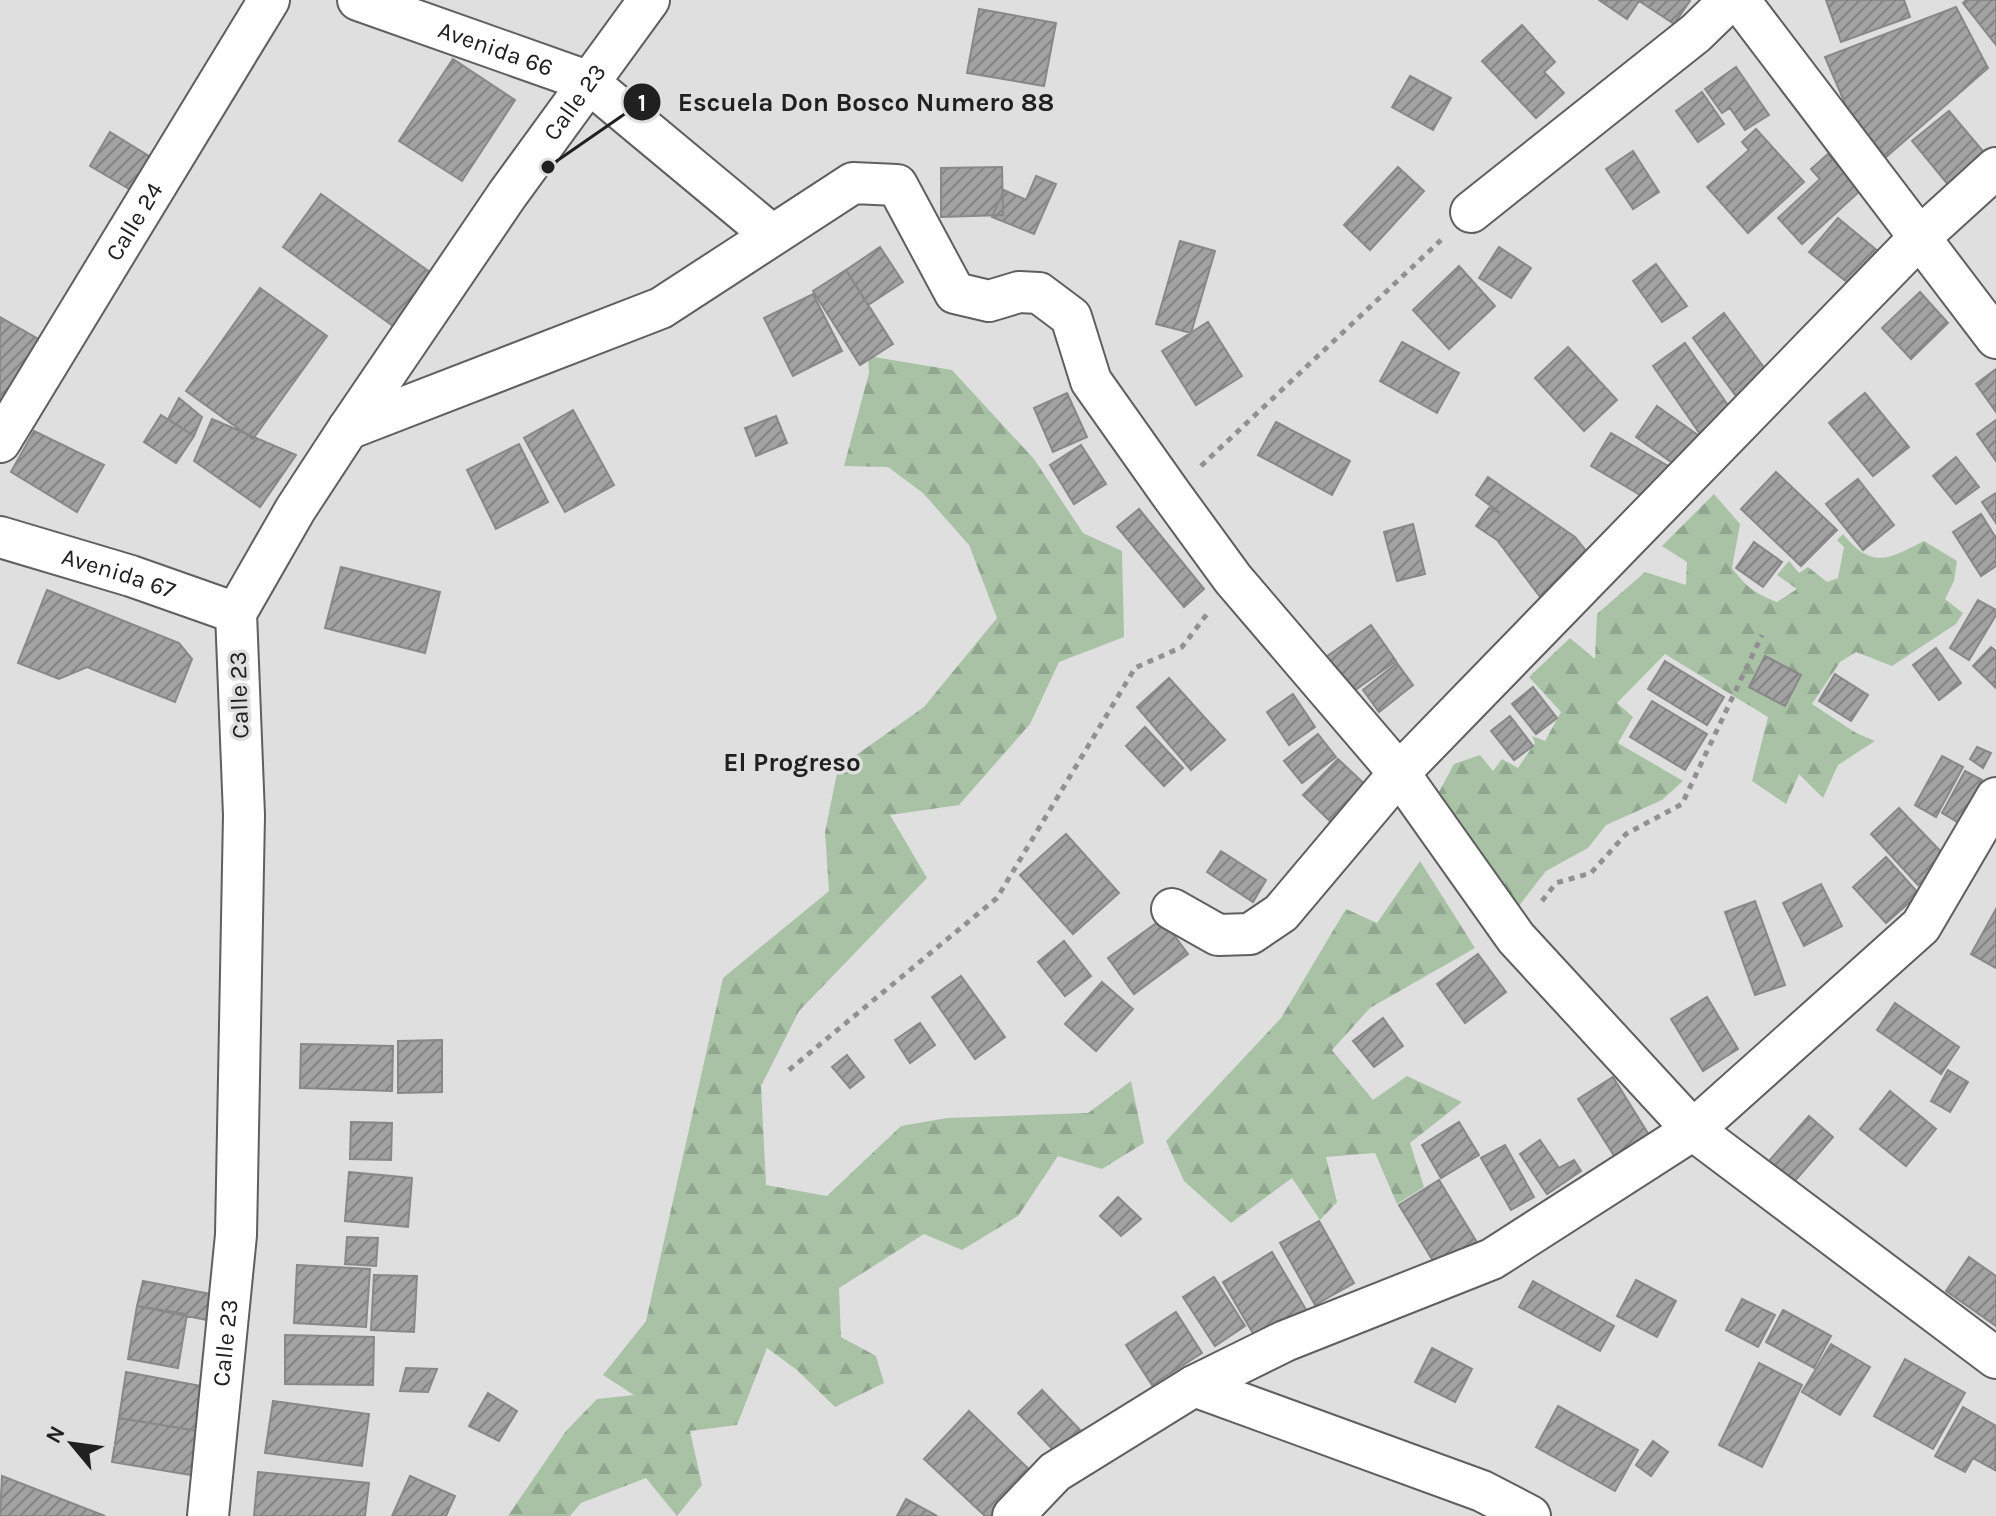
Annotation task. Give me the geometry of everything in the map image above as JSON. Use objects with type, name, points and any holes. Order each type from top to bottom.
[{"type":"street","name":"Calle 24","points":[[0,442],[269,0]]},
{"type":"street","name":"Avenida 66","points":[[358,0],[587,81],[772,235]]},
{"type":"street","name":"Calle 23","points":[[208,1516],[236,1235],[244,815],[236,613],[295,510],[348,429],[587,81],[649,0]]},
{"type":"street","points":[[1471,212],[1696,33],[1730,0]]},
{"type":"street","points":[[1739,0],[1996,338]]},
{"type":"street","points":[[1172,909],[1218,935],[1250,934],[1281,913],[1399,773],[1918,239],[1996,168]]},
{"type":"street","points":[[348,429],[661,308],[853,183],[897,185],[955,293],[989,301],[1019,292],[1039,293],[1071,317],[1091,381],[1233,579],[1399,773],[1516,938],[1693,1130],[1996,1358]]},
{"type":"street","name":"Avenida 67","points":[[0,537],[131,576],[236,613]]},
{"type":"street","points":[[1013,1516],[1055,1472],[1194,1386],[1285,1341],[1492,1259],[1693,1130],[1921,926],[1996,798]]},
{"type":"street","points":[[1194,1386],[1482,1491],[1530,1516]]},
{"type":"path","points":[[1171,494],[1471,212]]},
{"type":"path","points":[[789,1070],[997,898],[1135,668],[1182,647],[1233,579]]},
{"type":"path","points":[[1516,938],[1556,883],[1591,873],[1626,834],[1682,804],[1762,635]]},
{"type":"green space","points":[[868,356],[952,370],[1034,459],[1083,533],[1122,551],[1124,637],[1059,662],[1030,724],[959,805],[890,815],[927,878],[799,1011],[761,1086],[766,1185],[827,1196],[901,1126],[947,1118],[1088,1113],[1131,1081],[1144,1143],[1102,1169],[1058,1156],[1018,1216],[962,1250],[924,1234],[839,1288],[841,1337],[876,1356],[884,1383],[835,1407],[797,1370],[767,1348],[737,1425],[690,1431],[702,1485],[677,1516],[646,1478],[581,1503],[570,1516],[508,1516],[566,1431],[597,1399],[634,1395],[603,1375],[646,1321],[723,978],[829,891],[825,832],[838,768],[924,707],[997,618],[969,545],[923,493],[888,467],[844,466],[869,373]]},
{"type":"green space","points":[[1714,494],[1740,524],[1732,568],[1747,585],[1763,596],[1777,602],[1797,589],[1777,575],[1789,561],[1799,573],[1808,567],[1827,582],[1838,578],[1844,547],[1837,540],[1843,534],[1863,553],[1872,557],[1900,553],[1924,541],[1957,561],[1954,581],[1945,599],[1963,613],[1956,624],[1892,666],[1856,652],[1840,662],[1812,704],[1856,733],[1875,741],[1838,765],[1823,798],[1799,774],[1786,804],[1752,781],[1768,717],[1665,654],[1617,703],[1633,717],[1618,743],[1683,781],[1662,800],[1606,825],[1588,848],[1546,871],[1511,916],[1432,805],[1454,764],[1480,755],[1493,771],[1502,759],[1518,768],[1535,743],[1532,736],[1545,741],[1561,712],[1529,677],[1570,638],[1595,659],[1597,614],[1645,572],[1686,585],[1687,562],[1662,546]]},
{"type":"green space","points":[[1420,861],[1475,948],[1370,1008],[1332,1050],[1373,1100],[1407,1076],[1462,1102],[1410,1143],[1424,1187],[1397,1204],[1375,1153],[1326,1157],[1337,1202],[1320,1220],[1292,1178],[1231,1223],[1184,1181],[1166,1141],[1281,1018],[1346,909],[1377,923]]},
{"type":"building","points":[[1599,0],[1690,1],[1674,24],[1639,1],[1627,19]]},
{"type":"building","points":[[1826,0],[1904,0],[1910,17],[1841,42]]},
{"type":"building","points":[[1966,0],[1996,0],[1996,45],[1963,3]]},
{"type":"building","points":[[1956,7],[1988,68],[1886,157],[1850,115],[1825,57]]},
{"type":"building","points":[[979,9],[1056,23],[1044,86],[967,73]]},
{"type":"building","points":[[1522,25],[1555,62],[1544,72],[1564,93],[1536,118],[1482,61]]},
{"type":"building","points":[[453,59],[515,100],[462,181],[399,141]]},
{"type":"building","points":[[1736,67],[1769,115],[1745,130],[1730,108],[1722,113],[1705,89]]},
{"type":"building","points":[[1410,76],[1451,98],[1433,130],[1392,107]]},
{"type":"building","points":[[1702,92],[1724,124],[1698,142],[1676,111]]},
{"type":"building","points":[[1949,111],[1987,156],[1950,187],[1912,141]]},
{"type":"building","points":[[1756,129],[1804,182],[1748,233],[1707,187],[1749,150],[1742,142]]},
{"type":"building","points":[[110,132],[154,159],[134,192],[90,166]]},
{"type":"building","points":[[1633,151],[1659,192],[1633,209],[1606,169]]},
{"type":"building","points":[[1828,154],[1861,190],[1802,244],[1778,218],[1820,179],[1811,169]]},
{"type":"building","points":[[1002,167],[1003,215],[941,217],[941,168]]},
{"type":"building","points":[[1398,167],[1424,191],[1370,250],[1344,225]]},
{"type":"building","points":[[1036,176],[1056,184],[1034,234],[992,217],[1004,190],[1026,200]]},
{"type":"building","points":[[321,194],[434,275],[396,328],[283,247]]},
{"type":"building","points":[[1838,218],[1885,257],[1857,290],[1809,252]]},
{"type":"building","points":[[1180,241],[1215,251],[1191,333],[1156,324]]},
{"type":"building","points":[[880,247],[903,282],[868,305],[846,270]]},
{"type":"building","points":[[1499,247],[1531,268],[1511,298],[1479,278]]},
{"type":"building","points":[[1656,264],[1687,306],[1662,322],[1633,281]]},
{"type":"building","points":[[1459,266],[1495,306],[1449,349],[1413,310]]},
{"type":"building","points":[[846,270],[893,344],[860,365],[813,291]]},
{"type":"building","points":[[260,288],[327,336],[253,439],[186,391]]},
{"type":"building","points":[[1920,292],[1948,323],[1911,359],[1882,328]]},
{"type":"building","points":[[813,294],[842,351],[793,376],[764,318]]},
{"type":"building","points":[[1724,313],[1768,373],[1736,396],[1693,338]]},
{"type":"building","points":[[0,317],[49,345],[0,416]]},
{"type":"building","points":[[1208,322],[1242,376],[1196,405],[1162,351]]},
{"type":"building","points":[[1402,342],[1459,373],[1437,413],[1380,381]]},
{"type":"building","points":[[1685,343],[1732,411],[1700,434],[1653,366]]},
{"type":"building","points":[[1568,347],[1617,400],[1584,431],[1535,378]]},
{"type":"building","points":[[1996,369],[1996,412],[1976,384]]},
{"type":"building","points":[[1067,393],[1087,437],[1053,452],[1034,408]]},
{"type":"building","points":[[1865,393],[1909,447],[1873,476],[1829,423]]},
{"type":"building","points":[[179,398],[202,417],[194,436],[168,419]]},
{"type":"building","points":[[1657,406],[1702,438],[1681,469],[1636,437]]},
{"type":"building","points":[[573,410],[614,485],[565,512],[524,438]]},
{"type":"building","points":[[161,415],[194,436],[176,463],[144,442]]},
{"type":"building","points":[[776,416],[787,443],[756,456],[745,428]]},
{"type":"building","points":[[212,419],[296,455],[260,507],[194,461]]},
{"type":"building","points":[[1996,420],[1996,461],[1977,434]]},
{"type":"building","points":[[1276,422],[1350,461],[1332,495],[1258,455]]},
{"type":"building","points":[[34,431],[104,465],[77,512],[11,472]]},
{"type":"building","points":[[1611,433],[1677,471],[1657,505],[1591,466]]},
{"type":"building","points":[[519,444],[548,502],[496,529],[467,470]]},
{"type":"building","points":[[1081,445],[1106,484],[1074,504],[1050,465]]},
{"type":"building","points":[[1956,457],[1979,487],[1956,504],[1933,476]]},
{"type":"building","points":[[1776,472],[1837,530],[1801,566],[1741,509]]},
{"type":"building","points":[[1488,477],[1575,537],[1598,566],[1547,606],[1497,540],[1476,526],[1489,508],[1500,513],[1476,495]]},
{"type":"building","points":[[1858,479],[1894,525],[1863,550],[1826,504]]},
{"type":"building","points":[[1996,493],[1996,523],[1982,502]]},
{"type":"building","points":[[1139,509],[1204,589],[1184,607],[1117,527]]},
{"type":"building","points":[[1981,514],[1996,538],[1996,566],[1981,576],[1953,532]]},
{"type":"building","points":[[1413,524],[1425,574],[1397,581],[1384,532]]},
{"type":"building","points":[[1754,542],[1782,562],[1763,587],[1736,568]]},
{"type":"building","points":[[341,567],[440,592],[425,653],[325,628]]},
{"type":"building","points":[[47,590],[179,643],[192,659],[175,702],[87,667],[59,679],[18,663]]},
{"type":"building","points":[[1978,600],[1996,610],[1996,615],[1969,660],[1950,648]]},
{"type":"building","points":[[1371,625],[1396,661],[1351,693],[1326,657]]},
{"type":"building","points":[[1991,647],[1996,651],[1996,688],[1973,666]]},
{"type":"building","points":[[1936,648],[1961,683],[1939,700],[1913,665]]},
{"type":"building","points":[[1765,656],[1801,675],[1785,706],[1749,687]]},
{"type":"building","points":[[1665,661],[1724,697],[1707,725],[1648,689]]},
{"type":"building","points":[[1397,663],[1413,685],[1379,712],[1363,690]]},
{"type":"building","points":[[1835,674],[1868,695],[1851,721],[1819,701]]},
{"type":"building","points":[[1169,678],[1225,740],[1191,770],[1137,707]]},
{"type":"building","points":[[1533,687],[1557,718],[1536,734],[1512,704]]},
{"type":"building","points":[[1293,694],[1315,727],[1289,745],[1267,712]]},
{"type":"building","points":[[1652,701],[1707,734],[1685,770],[1630,737]]},
{"type":"building","points":[[1510,716],[1533,746],[1514,760],[1491,731]]},
{"type":"building","points":[[1145,727],[1183,768],[1164,786],[1126,746]]},
{"type":"building","points":[[1318,734],[1336,757],[1302,783],[1284,761]]},
{"type":"building","points":[[1977,747],[1991,753],[1983,768],[1970,759]]},
{"type":"building","points":[[1942,756],[1963,767],[1936,817],[1915,805]]},
{"type":"building","points":[[1338,759],[1374,793],[1339,830],[1303,795]]},
{"type":"building","points":[[1965,771],[1982,780],[1959,823],[1942,813]]},
{"type":"building","points":[[1899,808],[1947,858],[1918,885],[1871,834]]},
{"type":"building","points":[[1066,834],[1119,893],[1073,934],[1020,875]]},
{"type":"building","points":[[1221,851],[1266,880],[1253,902],[1207,872]]},
{"type":"building","points":[[1886,857],[1919,894],[1886,923],[1853,887]]},
{"type":"building","points":[[1821,884],[1842,926],[1804,946],[1783,903]]},
{"type":"building","points":[[1755,901],[1785,985],[1755,995],[1725,912]]},
{"type":"building","points":[[1996,909],[1996,968],[1971,954]]},
{"type":"building","points":[[1162,919],[1188,954],[1134,994],[1108,958]]},
{"type":"building","points":[[1064,941],[1091,976],[1065,996],[1038,962]]},
{"type":"building","points":[[1478,954],[1506,992],[1465,1023],[1437,984]]},
{"type":"building","points":[[961,976],[1005,1037],[975,1059],[932,997]]},
{"type":"building","points":[[1102,982],[1133,1009],[1096,1051],[1065,1024]]},
{"type":"building","points":[[1707,997],[1738,1049],[1703,1071],[1671,1019]]},
{"type":"building","points":[[1895,1003],[1959,1047],[1941,1074],[1877,1030]]},
{"type":"building","points":[[1383,1018],[1403,1046],[1374,1067],[1353,1041]]},
{"type":"building","points":[[920,1023],[935,1045],[910,1063],[895,1040]]},
{"type":"building","points":[[442,1040],[442,1092],[398,1093],[398,1041]]},
{"type":"building","points":[[301,1044],[393,1046],[392,1091],[300,1088]]},
{"type":"building","points":[[847,1055],[864,1077],[850,1088],[832,1067]]},
{"type":"building","points":[[1948,1070],[1968,1082],[1950,1112],[1931,1101]]},
{"type":"building","points":[[1613,1077],[1649,1135],[1615,1157],[1578,1099]]},
{"type":"building","points":[[1890,1091],[1936,1129],[1906,1166],[1860,1129]]},
{"type":"building","points":[[1809,1116],[1833,1137],[1793,1183],[1769,1161]]},
{"type":"building","points":[[351,1122],[392,1123],[391,1160],[350,1159]]},
{"type":"building","points":[[1459,1122],[1479,1155],[1441,1178],[1422,1145]]},
{"type":"building","points":[[1540,1140],[1559,1168],[1574,1160],[1581,1171],[1547,1194],[1520,1154]]},
{"type":"building","points":[[1505,1145],[1534,1197],[1511,1210],[1481,1158]]},
{"type":"building","points":[[349,1172],[412,1178],[408,1227],[345,1221]]},
{"type":"building","points":[[1439,1180],[1478,1244],[1438,1269],[1399,1205]]},
{"type":"building","points":[[1118,1197],[1141,1219],[1121,1236],[1100,1216]]},
{"type":"building","points":[[1319,1221],[1354,1283],[1315,1305],[1280,1243]]},
{"type":"building","points":[[347,1237],[378,1238],[376,1266],[345,1264]]},
{"type":"building","points":[[1272,1252],[1308,1313],[1258,1342],[1223,1282]]},
{"type":"building","points":[[1969,1257],[1996,1276],[1996,1326],[1946,1291]]},
{"type":"building","points":[[297,1265],[370,1269],[366,1327],[294,1323]]},
{"type":"building","points":[[374,1275],[417,1276],[414,1332],[371,1330]]},
{"type":"building","points":[[1214,1277],[1245,1326],[1215,1346],[1183,1297]]},
{"type":"building","points":[[1636,1280],[1676,1301],[1657,1337],[1617,1316]]},
{"type":"building","points":[[143,1281],[211,1294],[207,1320],[137,1306]]},
{"type":"building","points":[[1533,1281],[1614,1326],[1600,1351],[1519,1307]]},
{"type":"building","points":[[1742,1299],[1775,1315],[1758,1347],[1726,1330]]},
{"type":"building","points":[[137,1306],[187,1314],[178,1368],[128,1359]]},
{"type":"building","points":[[1783,1310],[1831,1336],[1814,1368],[1766,1342]]},
{"type":"building","points":[[1176,1312],[1202,1353],[1152,1385],[1126,1345]]},
{"type":"building","points":[[285,1335],[374,1337],[373,1385],[285,1384]]},
{"type":"building","points":[[1831,1344],[1870,1367],[1840,1415],[1802,1392]]},
{"type":"building","points":[[1432,1348],[1472,1369],[1455,1402],[1415,1382]]},
{"type":"building","points":[[1905,1359],[1965,1393],[1933,1449],[1874,1416]]},
{"type":"building","points":[[1759,1363],[1802,1385],[1762,1467],[1719,1445]]},
{"type":"building","points":[[406,1368],[437,1369],[428,1392],[400,1391]]},
{"type":"building","points":[[126,1372],[217,1389],[210,1433],[119,1418]]},
{"type":"building","points":[[1042,1390],[1082,1432],[1058,1455],[1018,1413]]},
{"type":"building","points":[[488,1393],[517,1411],[499,1441],[469,1426]]},
{"type":"building","points":[[273,1401],[369,1414],[362,1466],[265,1453]]},
{"type":"building","points":[[1558,1406],[1638,1450],[1615,1491],[1536,1447]]},
{"type":"building","points":[[1963,1407],[1996,1426],[1995,1470],[1973,1458],[1965,1472],[1935,1456]]},
{"type":"building","points":[[969,1411],[1036,1476],[998,1516],[985,1516],[924,1459]]},
{"type":"building","points":[[119,1418],[210,1433],[203,1477],[112,1462]]},
{"type":"building","points":[[1653,1441],[1668,1452],[1651,1476],[1636,1465]]},
{"type":"building","points":[[258,1472],[369,1483],[365,1516],[254,1516]]},
{"type":"building","points":[[2,1476],[105,1516],[0,1516]]},
{"type":"building","points":[[410,1476],[455,1496],[446,1516],[392,1516]]},
{"type":"building","points":[[906,1499],[937,1516],[897,1516]]},
{"type":"place","name":"Escuela Don Bosco Numero 88","points":[[548,167]]},
{"type":"district","name":"El Progreso","points":[[792,762]]}]
